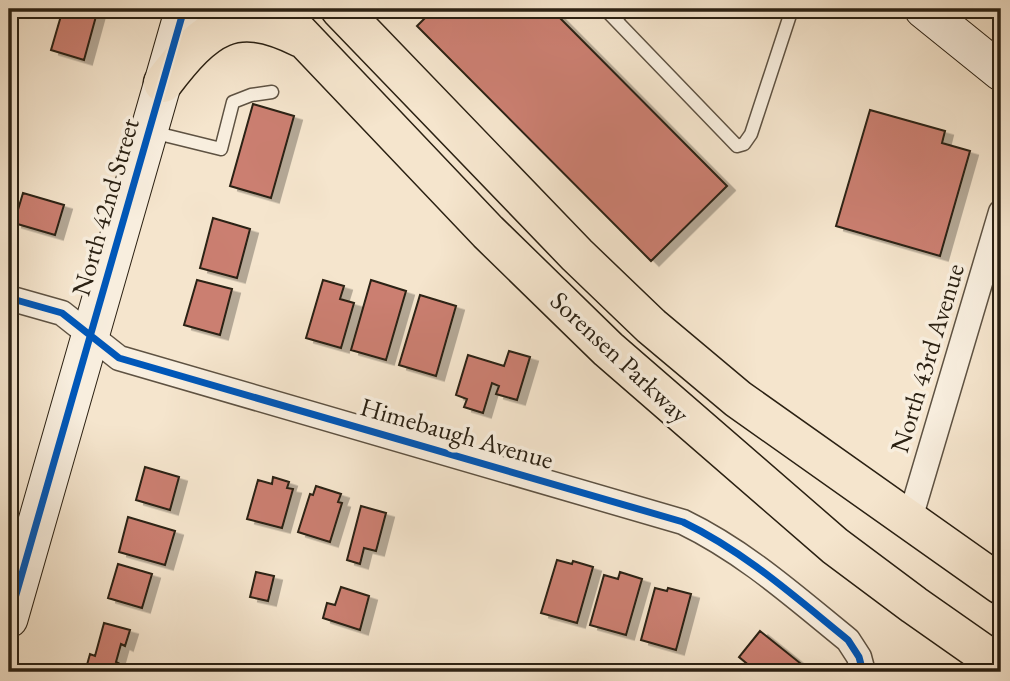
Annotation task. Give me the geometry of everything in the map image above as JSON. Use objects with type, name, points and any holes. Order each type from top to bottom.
[{"type":"main road","name":"Sorensen Parkway","points":[[275,9],[488,232],[618,358],[835,547],[1001,666]]},
{"type":"main road","name":"Sorensen Parkway","points":[[340,9],[577,255],[651,326],[738,399],[1001,585]]},
{"type":"main road","points":[[163,83],[183,56],[199,42],[231,22],[265,23],[307,41]]},
{"type":"street","name":"North 42nd Street","points":[[9,619],[184,9]]},
{"type":"street","points":[[923,9],[1001,72]]},
{"type":"street","name":"North 43rd Avenue","points":[[909,522],[1001,212]]},
{"type":"street","name":"Himebaugh Avenue","points":[[9,298],[62,313],[119,358],[683,522],[715,537],[742,555],[848,640],[862,669]]},
{"type":"lane","points":[[605,9],[737,146],[744,144],[751,134],[792,9]]},
{"type":"lane","points":[[615,19],[626,9]]},
{"type":"lane","points":[[149,131],[221,149],[233,102],[251,95],[272,92]]},
{"type":"building","points":[[63,9],[98,9],[84,60],[51,50]]},
{"type":"building","points":[[434,9],[551,9],[727,186],[651,261],[417,26]]},
{"type":"building","points":[[253,104],[294,116],[271,198],[230,186]]},
{"type":"building","points":[[870,110],[945,131],[942,143],[970,151],[940,256],[836,226]]},
{"type":"building","points":[[23,193],[64,205],[55,235],[14,223]]},
{"type":"building","points":[[213,218],[250,229],[237,278],[200,268]]},
{"type":"building","points":[[197,280],[232,289],[220,335],[184,325]]},
{"type":"building","points":[[323,280],[344,286],[340,299],[354,303],[341,348],[306,338]]},
{"type":"building","points":[[371,280],[406,291],[386,360],[351,350]]},
{"type":"building","points":[[420,295],[456,306],[436,376],[399,365]]},
{"type":"building","points":[[509,351],[530,357],[517,400],[496,394],[499,386],[492,383],[483,413],[464,407],[467,399],[456,395],[468,355],[504,366]]},
{"type":"building","points":[[145,467],[179,477],[170,510],[136,500]]},
{"type":"building","points":[[273,477],[289,482],[287,488],[293,489],[282,528],[247,519],[258,480],[272,484]]},
{"type":"building","points":[[316,486],[341,494],[338,502],[342,503],[330,542],[298,532],[310,494],[313,495]]},
{"type":"building","points":[[361,506],[386,513],[376,551],[364,548],[360,564],[347,560]]},
{"type":"building","points":[[128,517],[175,531],[165,565],[119,552]]},
{"type":"building","points":[[557,560],[593,567],[577,623],[541,613]]},
{"type":"building","points":[[118,564],[152,574],[142,608],[108,598]]},
{"type":"building","points":[[256,572],[274,576],[268,601],[250,597]]},
{"type":"building","points":[[620,572],[642,579],[626,635],[590,625],[604,575],[618,579]]},
{"type":"building","points":[[341,587],[369,596],[360,630],[323,618],[327,603],[335,605]]},
{"type":"building","points":[[655,588],[667,591],[668,588],[691,594],[676,650],[641,640]]},
{"type":"building","points":[[104,623],[130,630],[125,646],[121,644],[116,662],[120,664],[118,672],[85,672],[90,654],[95,656]]},
{"type":"building","points":[[760,631],[800,663],[792,672],[757,672],[739,657]]},
{"type":"cycle path","points":[[9,619],[184,9]]},
{"type":"cycle path","points":[[9,298],[62,313],[119,358],[683,522],[748,561],[848,640],[859,657],[863,672]]}]
